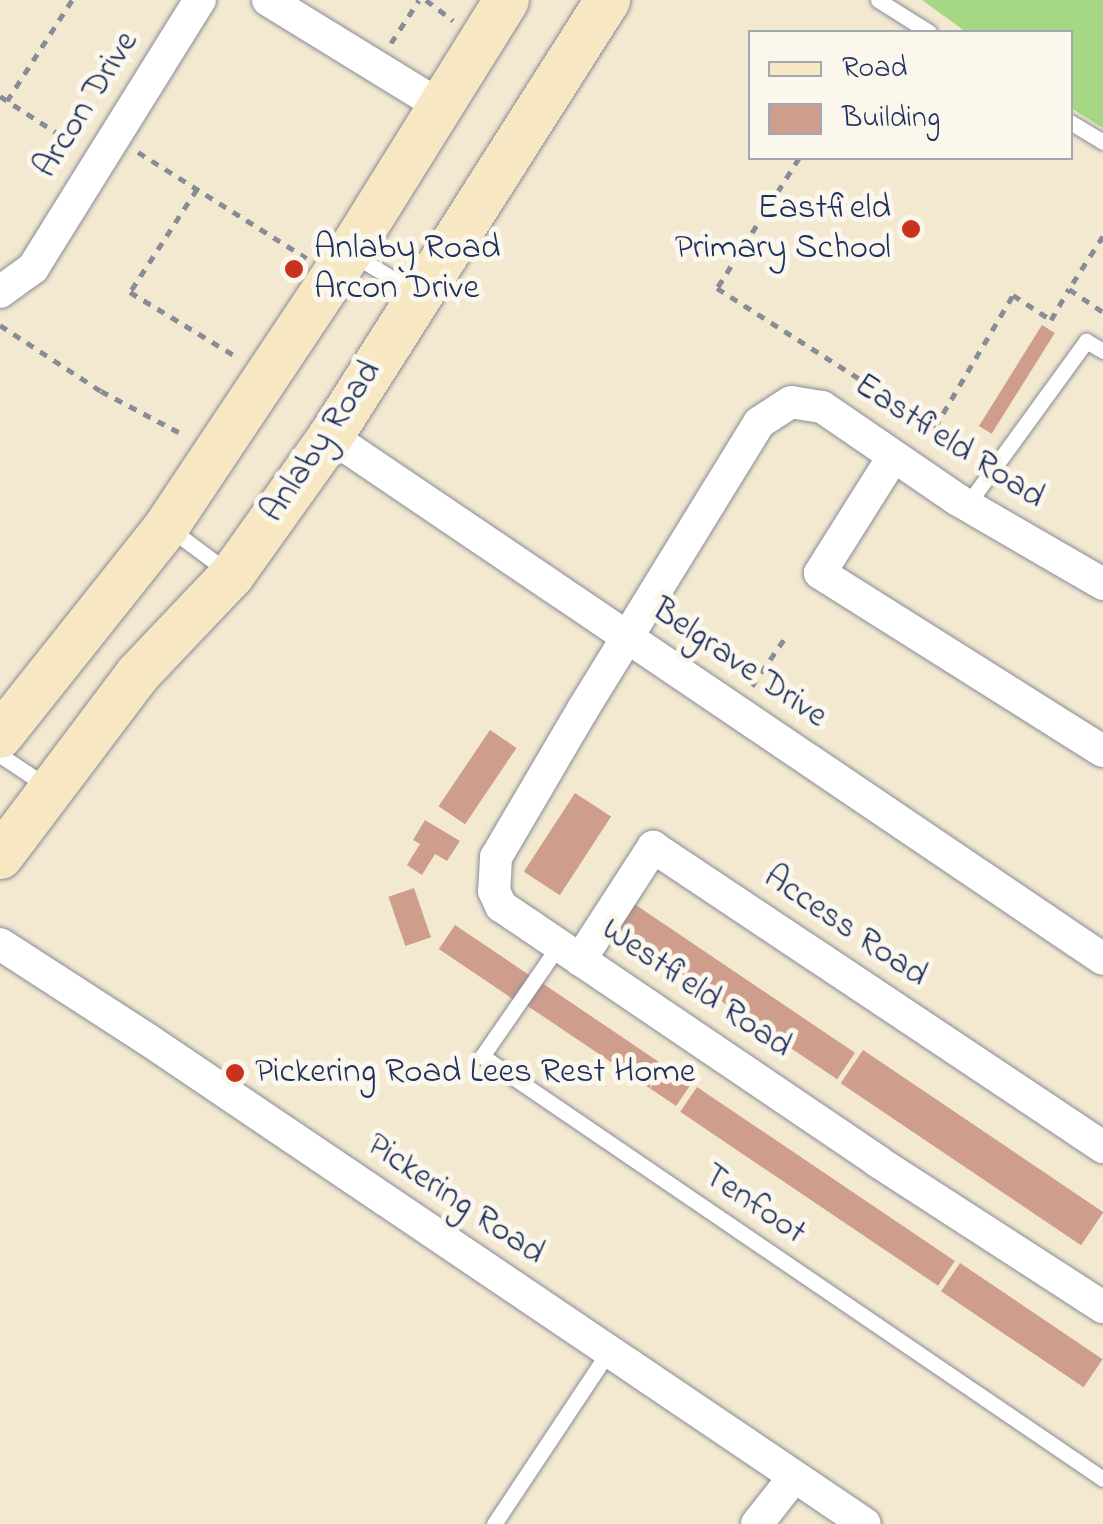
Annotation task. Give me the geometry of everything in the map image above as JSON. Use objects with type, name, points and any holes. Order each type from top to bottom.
[{"type":"main road","points":[[0,735],[166,526],[322,265],[440,106],[506,0]]},
{"type":"main road","name":"Anlaby Road","points":[[0,856],[48,787],[137,674],[232,575],[330,436],[607,0]]},
{"type":"street","name":"Arcon Drive","points":[[0,292],[33,268],[200,0]]},
{"type":"street","points":[[268,0],[440,106]]},
{"type":"street","name":"Eastfield Road","points":[[628,638],[760,424],[791,402],[822,407],[967,505],[1103,584]]},
{"type":"street","name":"Belgrave Drive","points":[[330,436],[1103,958]]},
{"type":"street","points":[[893,457],[820,573],[1103,751]]},
{"type":"street","name":"Westfield Road","points":[[628,638],[496,857],[494,890],[502,906],[1103,1307]]},
{"type":"street","name":"Access Road","points":[[570,952],[653,848],[1103,1148]]},
{"type":"street","name":"Pickering Road","points":[[0,944],[864,1524]]},
{"type":"street","points":[[757,1524],[794,1477]]},
{"type":"lane","points":[[878,0],[926,30]]},
{"type":"lane","points":[[1073,124],[1103,142]]},
{"type":"lane","points":[[322,265],[418,294]]},
{"type":"lane","points":[[967,505],[1086,341],[1103,351]]},
{"type":"lane","points":[[166,526],[232,575]]},
{"type":"lane","points":[[0,755],[48,787]]},
{"type":"lane","name":"Tenfoot","points":[[570,952],[482,1056],[1103,1479]]},
{"type":"lane","points":[[494,1524],[608,1350]]},
{"type":"path","points":[[7,101],[72,0]]},
{"type":"path","points":[[375,66],[423,0],[459,25]]},
{"type":"path","points":[[0,96],[196,188],[322,265]]},
{"type":"path","points":[[798,160],[717,288],[935,427],[1014,295],[1051,320],[1103,236]]},
{"type":"path","points":[[196,188],[130,292],[243,360]]},
{"type":"path","points":[[1069,289],[1103,312]]},
{"type":"path","points":[[0,324],[101,391],[192,439]]},
{"type":"path","points":[[745,697],[785,638]]},
{"type":"green space","points":[[922,0],[1103,0],[1103,128],[1073,109],[1073,30],[963,30]]},
{"type":"building","points":[[1042,325],[1055,333],[992,434],[979,426]]},
{"type":"building","points":[[490,730],[517,748],[465,824],[439,806]]},
{"type":"building","points":[[575,793],[611,816],[560,895],[524,872]]},
{"type":"building","points":[[425,820],[460,841],[447,861],[435,854],[422,875],[407,865],[420,844],[413,840]]},
{"type":"building","points":[[414,888],[431,937],[405,946],[388,897]]},
{"type":"building","points":[[627,899],[855,1053],[837,1079],[609,926]]},
{"type":"building","points":[[455,925],[531,976],[515,1000],[439,949]]},
{"type":"building","points":[[542,983],[691,1084],[676,1106],[527,1005]]},
{"type":"building","points":[[863,1050],[1103,1212],[1081,1245],[841,1083]]},
{"type":"building","points":[[697,1087],[955,1261],[938,1286],[680,1112]]},
{"type":"building","points":[[960,1263],[1103,1359],[1084,1387],[941,1291]]},
{"type":"place","name":"Eastfield Primary School","points":[[911,229]]},
{"type":"place","name":"Anlaby Road Arcon Drive","points":[[294,269]]},
{"type":"place","name":"Pickering Road Lees Rest Home","points":[[235,1073]]}]
